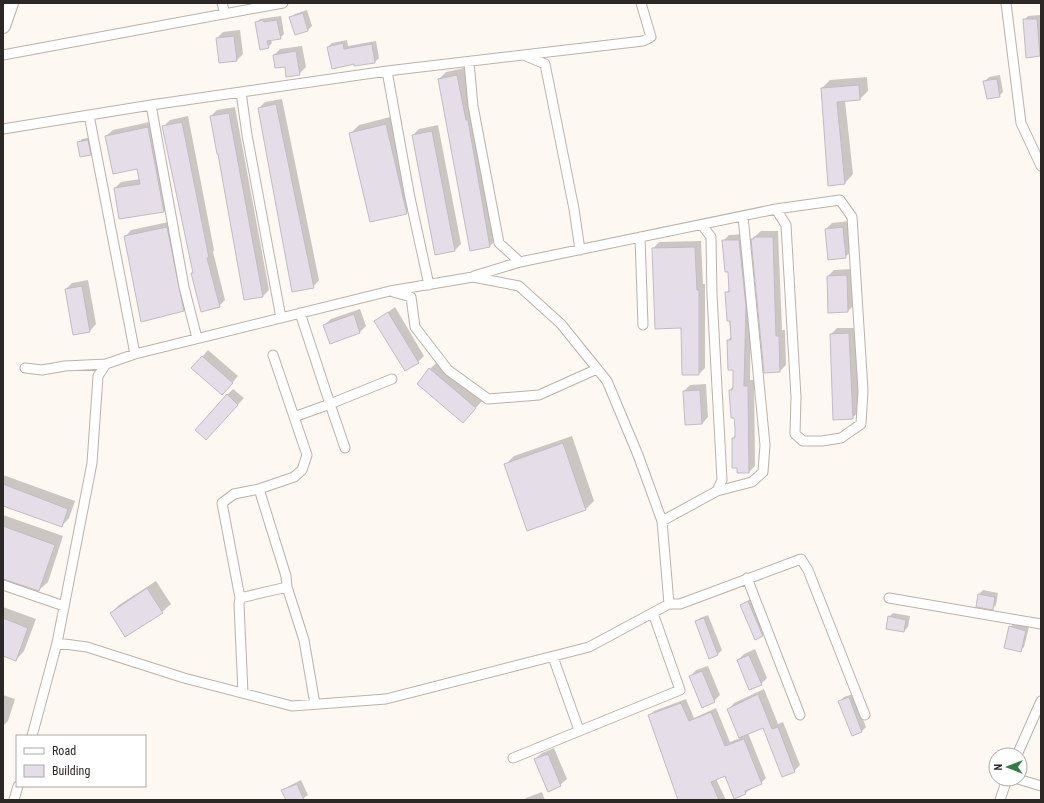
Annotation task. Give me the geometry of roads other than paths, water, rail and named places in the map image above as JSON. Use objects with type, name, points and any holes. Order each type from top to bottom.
[{"type":"highway","points":[[3,26],[11,3]]},
{"type":"street","points":[[222,3],[225,14]]},
{"type":"street","points":[[3,55],[283,3]]},
{"type":"street","points":[[3,130],[152,105],[387,71],[643,41],[651,37],[641,3]]},
{"type":"street","points":[[1006,3],[1021,123],[1041,166]]},
{"type":"street","points":[[525,56],[545,64],[574,209],[580,250]]},
{"type":"street","points":[[469,62],[473,106],[499,243],[520,262]]},
{"type":"street","points":[[387,71],[410,198],[429,285]]},
{"type":"street","points":[[241,92],[247,134],[281,318]]},
{"type":"street","points":[[152,105],[184,287],[197,338]]},
{"type":"street","points":[[89,115],[135,354]]},
{"type":"street","points":[[25,368],[42,370],[65,366],[106,364],[135,354],[197,338],[390,291],[473,277],[520,262],[776,209],[840,200],[852,217],[863,390],[861,424],[841,438],[822,441],[803,441],[795,434],[796,397],[786,225],[776,209]]},
{"type":"street","points":[[662,521],[717,491],[752,482],[764,472],[765,445],[743,216]]},
{"type":"street","points":[[702,225],[711,237],[712,295],[722,480],[717,491]]},
{"type":"street","points":[[640,237],[643,325]]},
{"type":"street","points":[[473,277],[519,286],[561,324],[607,381],[638,455],[662,521],[669,604]]},
{"type":"street","points":[[390,291],[411,297],[415,327],[448,370],[488,399],[539,396],[597,369]]},
{"type":"street","points":[[300,313],[345,448]]},
{"type":"street","points":[[242,693],[240,598],[222,502],[234,494],[259,489],[294,477],[302,470],[307,455],[274,355]]},
{"type":"street","points":[[32,735],[57,643],[92,463],[98,376],[106,364]]},
{"type":"street","points":[[294,417],[392,380]]},
{"type":"street","points":[[259,489],[304,640],[315,704]]},
{"type":"street","points":[[57,643],[87,647],[184,678],[292,706],[386,699],[589,647],[669,604],[680,604],[801,559],[808,570],[865,715]]},
{"type":"street","points":[[747,578],[800,715]]},
{"type":"street","points":[[3,585],[64,606]]},
{"type":"street","points":[[240,598],[287,587]]},
{"type":"street","points":[[888,598],[1041,624]]},
{"type":"street","points":[[513,758],[680,690],[653,613]]},
{"type":"street","points":[[553,657],[579,730]]},
{"type":"street","points":[[1021,747],[1041,701]]},
{"type":"street","points":[[1028,782],[1041,786]]},
{"type":"street","points":[[14,800],[18,787]]},
{"type":"street","points":[[1000,800],[1004,787]]}]
